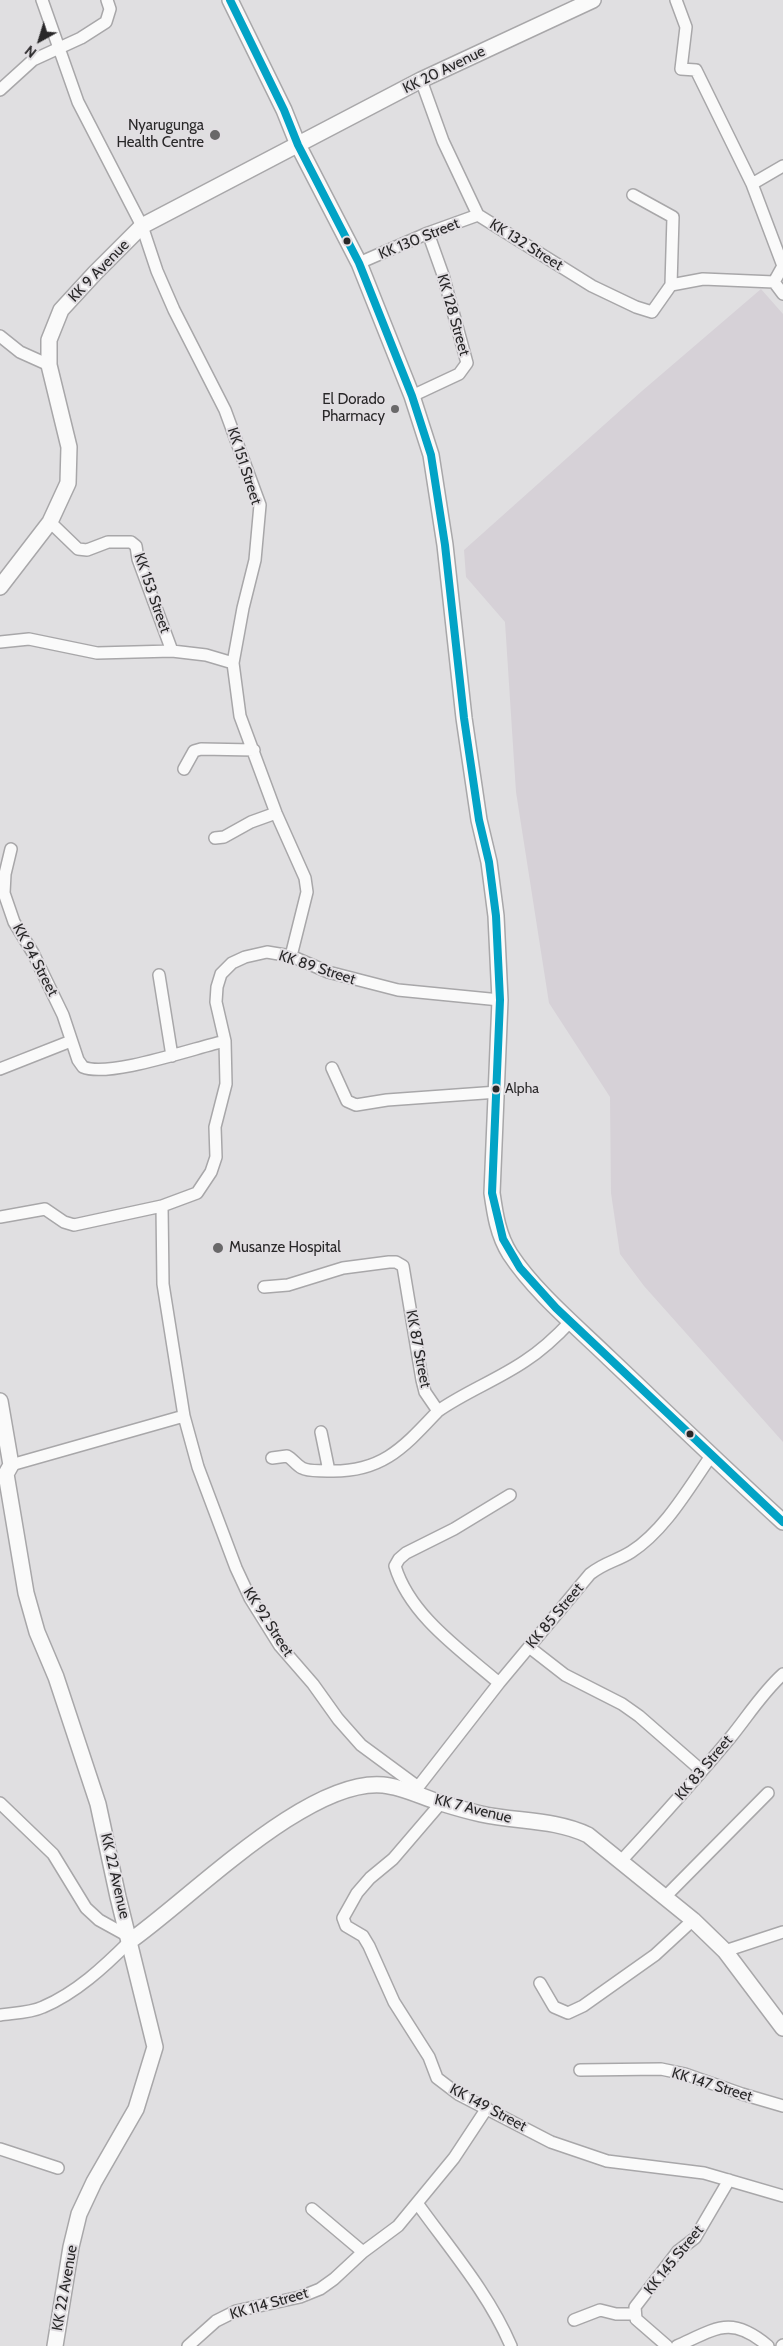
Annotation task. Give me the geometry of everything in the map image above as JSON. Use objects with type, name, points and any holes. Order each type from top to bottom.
[{"type":"main road","points":[[230,0],[284,110],[298,145],[359,263],[412,396],[431,456],[438,498],[466,728],[479,820],[489,862],[492,889],[500,1000],[498,1092],[492,1192],[495,1220],[509,1252],[526,1274],[572,1322],[711,1456],[783,1522]]},
{"type":"main road","name":"KK 20 Avenue","points":[[298,145],[420,80],[593,0]]},
{"type":"main road","name":"KK 9 Avenue","points":[[0,587],[50,522],[64,494],[70,468],[69,447],[49,365],[49,340],[61,310],[76,292],[142,226],[298,145]]},
{"type":"main road","name":"KK 22 Avenue","points":[[0,1400],[6,1472],[26,1593],[37,1632],[56,1677],[98,1804],[155,2047],[136,2109],[94,2182],[80,2214],[71,2247],[55,2346]]},
{"type":"main road","name":"KK 7 Avenue","points":[[129,1939],[163,1918],[246,1849],[312,1804],[328,1796],[356,1787],[383,1785],[417,1790],[441,1803],[513,1820],[573,1827],[588,1835],[693,1920],[725,1951],[783,2028]]},
{"type":"street","name":"KK 151 Street","points":[[42,0],[78,102],[142,226],[157,271],[174,310],[225,410],[260,505],[255,560],[242,608],[233,663],[240,716],[276,813],[305,878],[306,892],[291,956]]},
{"type":"street","points":[[0,90],[33,60],[81,38],[106,22],[110,9],[108,0]]},
{"type":"street","points":[[676,0],[686,27],[681,69],[696,70],[752,184],[783,266],[774,282]]},
{"type":"street","name":"KK 132 Street","points":[[420,80],[443,141],[478,215],[592,286],[636,307],[652,312],[671,285]]},
{"type":"street","points":[[752,184],[783,166]]},
{"type":"street","points":[[633,195],[673,217],[671,285],[702,279],[774,282]]},
{"type":"street","name":"KK 130 Street","points":[[359,263],[428,233],[478,215]]},
{"type":"street","name":"KK 128 Street","points":[[412,396],[460,374],[467,363],[428,233]]},
{"type":"street","points":[[774,282],[783,294]]},
{"type":"street","points":[[0,336],[20,352],[49,365]]},
{"type":"street","name":"KK 153 Street","points":[[50,522],[78,550],[86,550],[108,542],[131,542],[136,546],[138,559],[172,651]]},
{"type":"street","name":"KK 153 Street","points":[[0,642],[29,639],[97,653],[172,651],[206,655],[233,663]]},
{"type":"street","points":[[184,769],[194,751],[201,748],[254,750]]},
{"type":"street","points":[[215,838],[224,837],[251,822],[276,813]]},
{"type":"street","name":"KK 94 Street","points":[[11,849],[5,874],[4,893],[14,922],[33,953],[63,1015],[78,1060],[83,1067],[90,1070],[106,1069],[172,1056],[225,1041]]},
{"type":"street","name":"KK 89 Street","points":[[162,1206],[197,1193],[204,1185],[216,1157],[215,1127],[226,1084],[225,1041],[216,1002],[217,987],[221,974],[232,964],[245,957],[267,952],[291,956],[328,972],[398,990],[500,1000]]},
{"type":"street","points":[[159,975],[172,1056]]},
{"type":"street","points":[[0,1069],[71,1041]]},
{"type":"street","points":[[332,1068],[347,1101],[356,1105],[388,1100],[498,1092]]},
{"type":"street","points":[[0,1217],[45,1209],[64,1222],[74,1225],[162,1206]]},
{"type":"street","name":"KK 92 Street","points":[[162,1206],[163,1284],[184,1416],[198,1467],[236,1568],[260,1614],[280,1646],[313,1684],[345,1727],[361,1745],[417,1790]]},
{"type":"street","name":"KK 87 Street","points":[[264,1287],[310,1280],[343,1268],[389,1262],[396,1262],[403,1266],[422,1380],[425,1392],[438,1411],[453,1400],[524,1362],[549,1344],[572,1322]]},
{"type":"street","points":[[272,1458],[287,1456],[305,1469],[329,1471],[358,1470],[375,1465],[389,1457],[438,1411]]},
{"type":"street","points":[[6,1472],[184,1416]]},
{"type":"street","points":[[321,1432],[329,1471]]},
{"type":"street","name":"KK 85 Street","points":[[417,1790],[499,1683],[590,1574],[602,1564],[630,1553],[654,1531],[673,1510],[711,1456]]},
{"type":"street","points":[[499,1683],[440,1632],[417,1605],[398,1576],[395,1566],[399,1559],[406,1554],[454,1529],[510,1495]]},
{"type":"street","points":[[529,1647],[565,1675],[622,1704],[639,1716],[702,1771]]},
{"type":"street","name":"KK 83 Street","points":[[621,1861],[732,1736],[765,1690],[783,1674]]},
{"type":"street","points":[[665,1897],[768,1793]]},
{"type":"street","points":[[0,1803],[53,1854],[86,1908],[99,1920],[129,1939],[104,1967],[61,1998],[41,2008],[0,2014]]},
{"type":"street","name":"KK 149 Street","points":[[441,1803],[393,1859],[370,1878],[357,1893],[343,1918],[343,1922],[363,1936],[369,1946],[394,2002],[429,2057],[437,2078],[458,2094],[551,2142],[607,2161],[704,2173],[783,2196]]},
{"type":"street","points":[[540,1983],[554,2007],[568,2013],[583,2006],[655,1955],[693,1920]]},
{"type":"street","points":[[725,1951],[783,1932]]},
{"type":"street","name":"KK 147 Street","points":[[580,2070],[661,2069],[685,2074],[783,2106]]},
{"type":"street","name":"KK 114 Street","points":[[188,2346],[216,2321],[236,2312],[300,2297],[320,2289],[363,2252],[388,2236],[454,2158],[487,2108]]},
{"type":"street","points":[[0,2149],[58,2168]]},
{"type":"street","name":"KK 145 Street","points":[[634,2314],[635,2307],[678,2251],[695,2238],[729,2180]]},
{"type":"street","points":[[417,2203],[471,2276],[502,2324],[511,2346]]},
{"type":"street","points":[[312,2209],[363,2252]]},
{"type":"street","points":[[574,2320],[600,2310],[616,2314],[634,2314],[636,2319],[667,2346]]},
{"type":"street","points":[[677,2346],[716,2328],[738,2327],[755,2335],[768,2346]]},
{"type":"shaded area","points":[[761,289],[783,314],[783,1442],[644,1286],[620,1254],[611,1193],[610,1097],[549,1003],[516,792],[505,622],[466,577],[464,550],[642,391]]},
{"type":"transit line","points":[[230,0],[284,110],[298,145],[359,263],[412,396],[431,455],[445,545],[464,718],[479,820],[489,862],[496,916],[500,1000],[492,1193],[503,1239],[520,1268],[556,1308],[783,1522]]},
{"type":"place","name":"Nyarugunga Health Centre","points":[[215,135]]},
{"type":"place","name":"El Dorado Pharmacy","points":[[395,409]]},
{"type":"place","name":"Alpha","points":[[496,1089]]},
{"type":"place","name":"Musanze Hospital","points":[[218,1248]]}]
